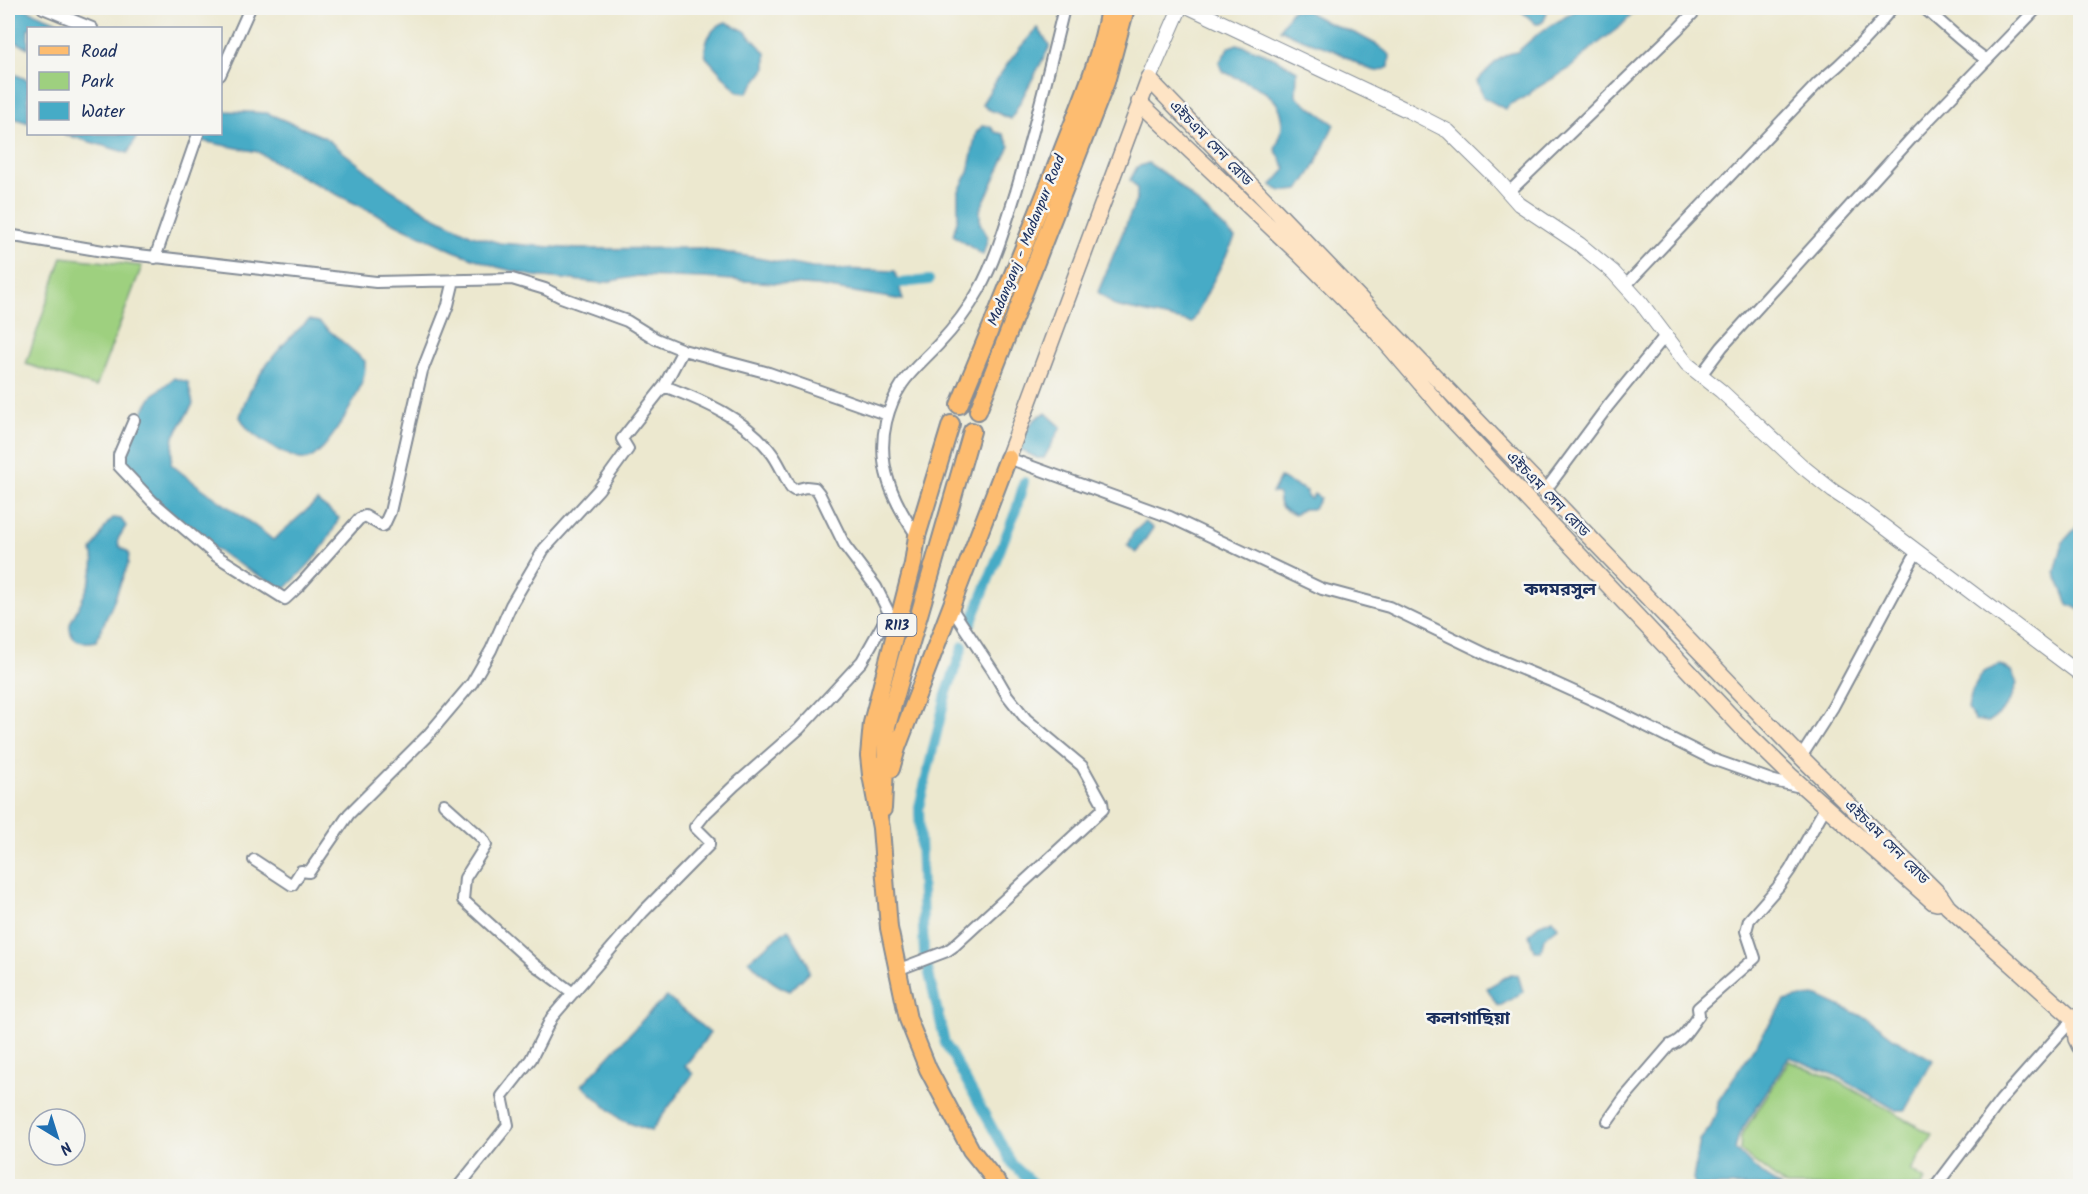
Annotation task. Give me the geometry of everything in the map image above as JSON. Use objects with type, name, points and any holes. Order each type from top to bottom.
[{"type":"main road","points":[[1099,78],[1109,8]]},
{"type":"main road","points":[[1099,78],[1126,8]]},
{"type":"main road","name":"Madanganj - Madanpur Road","points":[[959,405],[1099,78]]},
{"type":"main road","name":"Madanganj - Madanpur Road","points":[[978,411],[1099,78]]},
{"type":"main road","points":[[885,790],[897,748],[952,609],[1149,79]]},
{"type":"main road","name":"এইচএম সেন রোড","points":[[1149,79],[1801,757],[1940,895],[1948,907],[2077,1022]]},
{"type":"main road","name":"এইচএম সেন রোড","points":[[1139,102],[1297,252],[1375,330],[1447,414],[1746,732],[1933,902],[1948,907]]},
{"type":"main road","name":"R113","points":[[951,424],[917,537],[913,564],[872,723],[869,756],[882,828],[889,928],[908,1018],[928,1069],[971,1150],[1000,1186]]},
{"type":"main road","name":"R113","points":[[882,828],[887,726],[972,431]]},
{"type":"main road","points":[[1816,797],[1827,783]]},
{"type":"main road","points":[[2077,1022],[2076,1039],[2080,1047]]},
{"type":"street","points":[[43,8],[90,27]]},
{"type":"street","points":[[222,71],[250,8]]},
{"type":"street","points":[[917,537],[894,499],[884,471],[882,444],[891,404],[908,374],[938,345],[963,316],[991,265],[1003,234],[1033,135],[1064,8]]},
{"type":"street","points":[[1149,79],[1180,8]]},
{"type":"street","points":[[1191,8],[1317,66],[1448,131],[1519,204],[1588,251],[1613,272],[1641,303],[1687,364],[1721,390],[1803,467],[2080,674]]},
{"type":"street","points":[[1509,192],[1698,8]]},
{"type":"street","points":[[1626,285],[1818,83],[1848,58],[1873,32],[1892,8]]},
{"type":"street","points":[[1924,8],[1987,60]]},
{"type":"street","points":[[1701,375],[1722,347],[1918,131],[2037,8]]},
{"type":"street","points":[[155,258],[198,135]]},
{"type":"street","points":[[8,234],[38,241],[155,258],[376,282],[512,279],[545,289],[627,321],[656,339],[683,350],[769,373],[888,415]]},
{"type":"street","points":[[134,420],[119,455],[119,466],[152,501],[215,555],[285,599],[359,519],[365,516],[382,526],[386,522],[422,371],[448,304],[454,279]]},
{"type":"street","points":[[1545,491],[1608,406],[1665,336]]},
{"type":"street","points":[[254,860],[292,885],[301,871],[309,872],[349,814],[445,716],[472,683],[511,605],[544,549],[599,489],[628,449],[622,439],[664,386],[683,350]]},
{"type":"street","points":[[459,1186],[508,1125],[502,1096],[531,1059],[552,1017],[643,912],[709,845],[709,841],[695,827],[706,813],[798,729],[862,661],[889,613],[876,587],[845,546],[815,488],[806,487],[794,490],[791,488],[773,456],[757,437],[719,409],[700,399],[664,386]]},
{"type":"street","points":[[1008,458],[1170,517],[1322,588],[1389,607],[1490,656],[1608,707],[1712,759],[1816,797],[1790,870],[1749,920],[1746,931],[1755,955],[1754,961],[1698,1008],[1699,1015],[1684,1036],[1670,1045],[1608,1120]]},
{"type":"street","points":[[1801,757],[1833,707],[1917,551]]},
{"type":"street","points":[[897,970],[947,951],[954,946],[1103,809],[1102,802],[1082,766],[1026,719],[1006,695],[952,609]]},
{"type":"street","points":[[444,804],[482,838],[486,845],[465,878],[463,900],[535,965],[573,993]]},
{"type":"street","points":[[1936,1186],[2001,1100],[2077,1022]]},
{"type":"green space","points":[[62,257],[142,266],[96,387],[26,364]]},
{"type":"green space","points":[[1789,1061],[1838,1081],[1933,1135],[1911,1171],[1925,1180],[1921,1186],[1786,1186],[1740,1151],[1741,1136]]},
{"type":"water","points":[[8,8],[23,8],[70,27],[27,27],[27,48],[8,38]]},
{"type":"water","points":[[1518,8],[1542,8],[1547,12],[1545,19],[1536,24]]},
{"type":"water","points":[[1580,8],[1638,8],[1621,26],[1569,69],[1505,109],[1483,97],[1477,81],[1495,63],[1506,55],[1517,52],[1540,32]]},
{"type":"water","points":[[1292,10],[1306,11],[1377,45],[1390,55],[1389,67],[1380,71],[1370,69],[1333,50],[1280,29]]},
{"type":"water","points":[[726,22],[745,31],[766,53],[766,68],[747,93],[738,92],[706,57],[705,46],[709,36],[716,27]]},
{"type":"water","points":[[1038,28],[1050,46],[1011,119],[988,109],[982,104],[1014,55]]},
{"type":"water","points":[[1237,44],[1268,55],[1297,71],[1296,96],[1334,124],[1315,166],[1299,190],[1281,191],[1272,185],[1286,169],[1275,149],[1281,132],[1282,118],[1279,107],[1262,90],[1222,71],[1219,63],[1229,47]]},
{"type":"water","points":[[14,74],[27,80],[27,123],[8,116],[8,97]]},
{"type":"water","points":[[222,109],[226,111],[267,113],[324,137],[390,189],[430,214],[472,235],[500,243],[577,249],[700,248],[813,268],[895,271],[903,300],[817,286],[703,278],[638,276],[601,283],[533,276],[497,267],[454,251],[290,171],[258,152],[202,141],[196,135],[222,135]]},
{"type":"water","points":[[982,126],[990,126],[995,132],[1003,134],[1010,146],[980,210],[980,223],[988,237],[983,255],[953,235],[958,217],[958,193],[968,173],[976,133]]},
{"type":"water","points":[[66,135],[137,135],[128,153]]},
{"type":"water","points":[[1148,163],[1170,177],[1235,238],[1192,323],[1115,306],[1098,292],[1137,198],[1137,188],[1130,180],[1137,167]]},
{"type":"water","points":[[309,320],[319,322],[365,361],[365,368],[355,399],[332,436],[316,455],[303,459],[287,455],[262,441],[249,430],[240,417],[244,403],[267,364]]},
{"type":"water","points":[[174,378],[188,382],[193,404],[174,436],[171,464],[273,540],[317,501],[339,518],[328,540],[316,556],[285,589],[235,562],[188,529],[154,499],[121,464],[135,424],[153,395]]},
{"type":"water","points":[[1046,413],[1061,427],[1044,458],[1037,458],[1019,449],[1026,432],[1035,419]]},
{"type":"water","points":[[1280,478],[1307,491],[1307,497],[1311,499],[1314,494],[1320,498],[1314,509],[1303,509],[1295,515],[1283,508],[1277,493],[1272,493]]},
{"type":"water","points":[[113,518],[121,519],[126,526],[118,539],[119,546],[129,553],[128,564],[96,641],[78,641],[72,636],[70,625],[90,580],[93,565],[92,551],[107,524]]},
{"type":"water","points":[[1145,522],[1153,528],[1136,553],[1127,545],[1133,533]]},
{"type":"water","points":[[2080,523],[2080,610],[2068,604],[2055,573],[2063,542]]},
{"type":"water","points":[[2000,665],[2011,671],[2017,683],[2007,706],[1988,722],[1975,720],[1968,709],[1972,691],[1983,672]]},
{"type":"water","points":[[1553,919],[1558,927],[1544,938],[1541,951],[1534,951],[1529,935],[1538,925]]},
{"type":"water","points":[[788,929],[807,961],[809,972],[790,991],[768,978],[749,960]]},
{"type":"water","points":[[1511,974],[1518,975],[1523,992],[1500,1006],[1497,1005],[1487,988]]},
{"type":"water","points":[[1818,996],[1870,1020],[1894,1038],[1933,1060],[1905,1110],[1896,1110],[1837,1076],[1789,1057],[1739,1134],[1735,1150],[1764,1176],[1780,1186],[1696,1186],[1693,1179],[1700,1140],[1710,1128],[1717,1111],[1718,1101],[1785,1001]]},
{"type":"water","points":[[667,997],[710,1033],[685,1066],[693,1074],[651,1131],[621,1120],[582,1085],[649,1013]]},
{"type":"waterway","points":[[884,282],[929,280]]},
{"type":"waterway","points":[[971,624],[1016,510],[1024,482]]},
{"type":"waterway","points":[[924,955],[919,807],[946,695],[963,646]]},
{"type":"waterway","points":[[927,965],[945,1043],[1013,1165],[1036,1186]]},
{"type":"district","name":"কদমরসুল","points":[[1560,589]]},
{"type":"district","name":"কলাগাছিয়া","points":[[1468,1018]]}]
